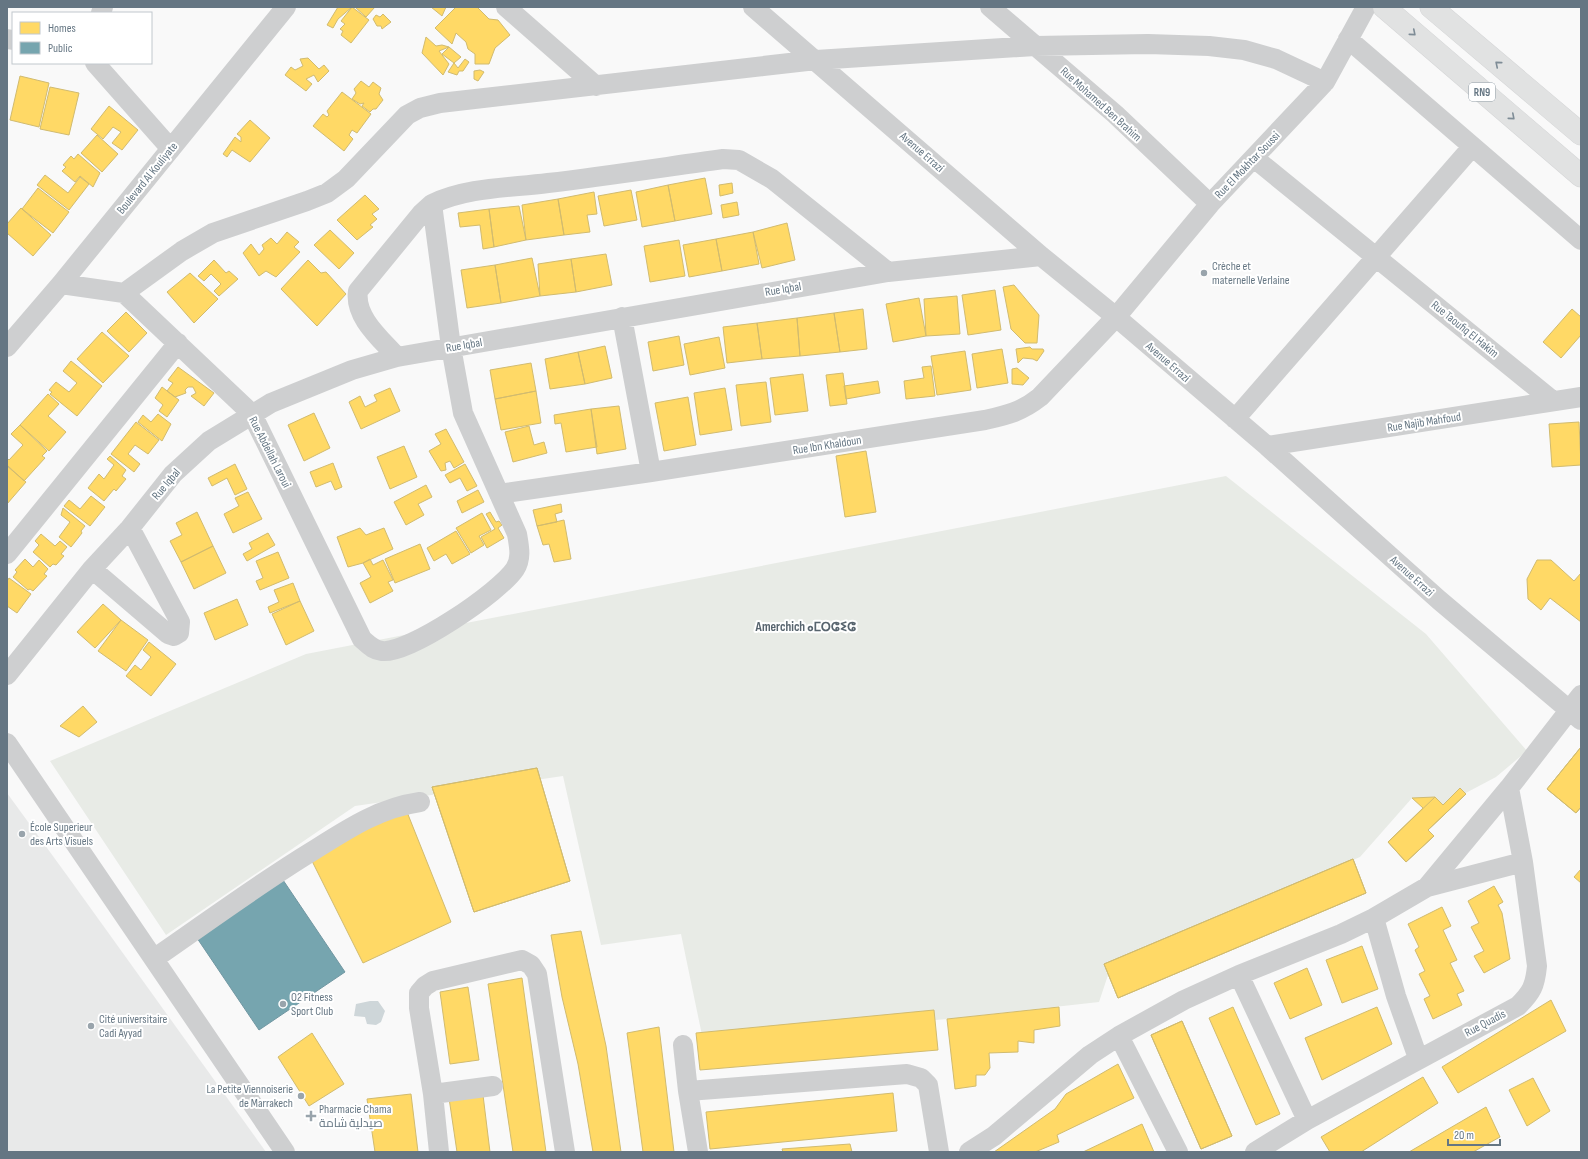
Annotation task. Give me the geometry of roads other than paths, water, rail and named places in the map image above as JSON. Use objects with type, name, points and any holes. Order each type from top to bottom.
[{"type":"main road","name":"RN9","points":[[1384,7],[1581,176]]},
{"type":"main road","name":"RN9","points":[[1431,7],[1581,134]]},
{"type":"street","name":"Boulevard Al Kouliyate","points":[[7,347],[61,284],[286,7]]},
{"type":"street","points":[[506,7],[596,86]]},
{"type":"street","name":"Avenue Errazi","points":[[753,7],[1041,256],[1116,317],[1267,446],[1438,600],[1577,708]]},
{"type":"street","name":"Rue Mohamed Ben Brahim","points":[[990,7],[1115,114],[1210,204]]},
{"type":"street","name":"Rue El Mokhtar Soussi","points":[[1116,317],[1210,204],[1326,82],[1366,7]]},
{"type":"street","points":[[1348,39],[1581,240]]},
{"type":"street","points":[[61,284],[124,292],[182,251],[213,233],[327,193],[346,179],[407,115],[420,108],[440,103],[816,60],[1035,46],[1209,46],[1244,50],[1276,59],[1326,82]]},
{"type":"street","points":[[96,64],[171,149]]},
{"type":"street","points":[[1235,419],[1472,147]]},
{"type":"street","name":"Rue Taoufiq El Hakim","points":[[1254,158],[1553,401]]},
{"type":"street","points":[[397,357],[365,319],[358,307],[358,291],[421,214],[432,204],[446,197],[466,192],[547,183],[723,159],[739,160],[772,179],[888,272]]},
{"type":"street","points":[[432,204],[451,347],[463,413],[499,494]]},
{"type":"street","name":"Rue Iqbal","points":[[7,675],[92,569],[130,528],[173,474],[187,460],[209,441],[271,403],[352,370],[397,357],[451,347],[888,272],[1041,256]]},
{"type":"street","name":"Rue Abdellah Laroui","points":[[124,292],[252,414],[362,639],[372,649],[383,651],[403,648],[448,624],[487,596],[515,569],[520,553],[517,534],[499,494]]},
{"type":"street","points":[[622,317],[651,472]]},
{"type":"street","name":"Rue Ibn Khaldoun","points":[[499,494],[985,420],[1016,413],[1040,397],[1116,317]]},
{"type":"street","points":[[7,554],[178,343]]},
{"type":"street","name":"Rue Najib Mahfoud","points":[[1267,446],[1581,396]]},
{"type":"street","points":[[92,569],[168,634],[174,636],[179,634],[180,622],[130,528]]},
{"type":"street","points":[[1427,887],[1577,708]]},
{"type":"street","points":[[7,743],[155,958],[285,1152]]},
{"type":"street","name":"Rue Quadis","points":[[1255,1152],[1307,1120],[1418,1058],[1518,1006],[1530,994],[1535,983],[1537,966],[1523,862],[1510,788]]},
{"type":"street","points":[[155,958],[283,870],[348,828],[380,812],[404,804],[420,802]]},
{"type":"street","points":[[969,1152],[1004,1127],[1090,1055],[1120,1036],[1184,1000],[1239,975],[1341,934],[1374,918],[1427,887],[1523,862]]},
{"type":"street","points":[[1374,918],[1396,996],[1418,1058]]},
{"type":"street","points":[[439,1152],[433,1094],[419,1008],[420,993],[425,986],[434,981],[522,960],[531,965],[537,974],[564,1152]]},
{"type":"street","points":[[1239,975],[1307,1120]]},
{"type":"street","points":[[1120,1036],[1178,1152]]},
{"type":"street","points":[[683,1045],[688,1091],[698,1152]]},
{"type":"street","points":[[688,1091],[907,1074],[921,1078],[928,1084],[939,1152]]},
{"type":"street","points":[[433,1094],[493,1086]]},
{"type":"place","name":"Crèche et maternelle Verlaine","points":[[1204,273]]},
{"type":"place","name":"École Superieur des Arts Visuels","points":[[22,834]]},
{"type":"place","name":"O2 Fitness Sport Club","points":[[283,1004]]},
{"type":"place","name":"Cité universitaire Cadi Ayyad","points":[[91,1026]]},
{"type":"place","name":"La Petite Viennoiserie de Marrakech","points":[[301,1096]]},
{"type":"place","name":"Pharmacie Chama صيدلية شامة","points":[[311,1116]]},
{"type":"district","name":"Amerchich ⴰⵎⵔⵛⵉⵛ","points":[[806,626]]}]
